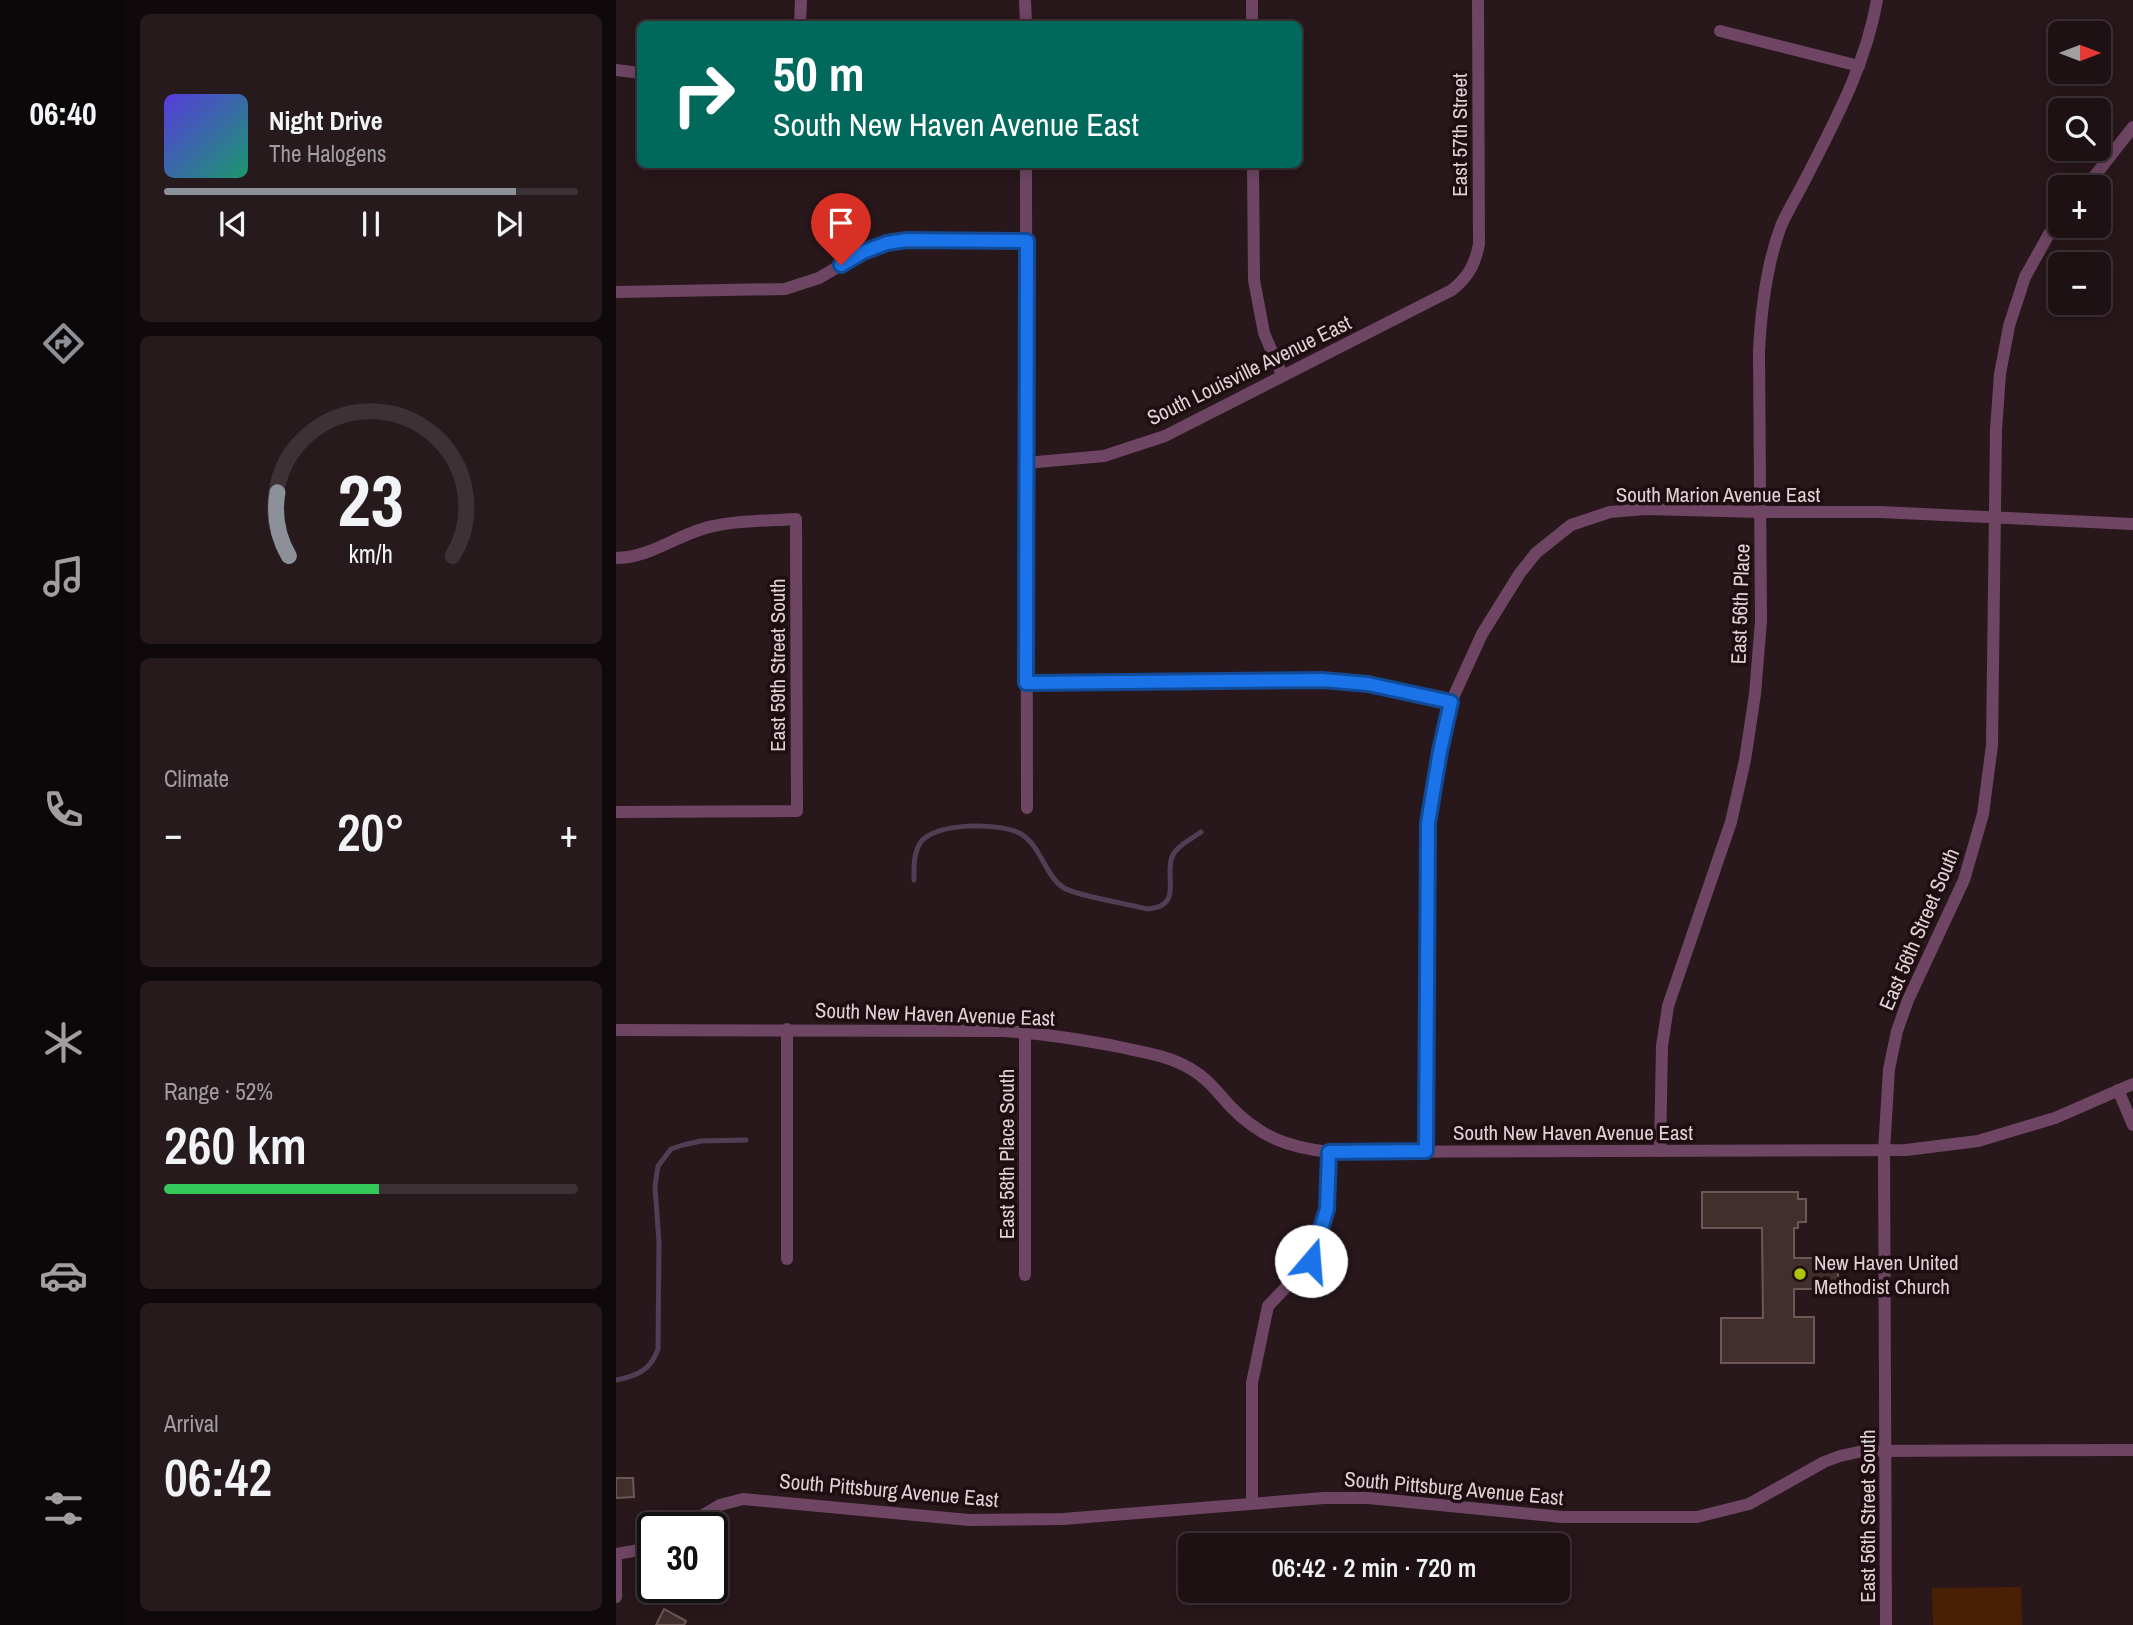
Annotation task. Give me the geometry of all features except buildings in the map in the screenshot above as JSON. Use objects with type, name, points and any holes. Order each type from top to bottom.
[{"type":"street","points":[[800,21],[801,0]]},
{"type":"street","points":[[1026,0],[1026,21]]},
{"type":"street","points":[[1252,0],[1252,21]]},
{"type":"street","name":"East 57th Street","points":[[1472,269],[1479,244],[1478,0]]},
{"type":"street","name":"East 56th Place","points":[[1660,1151],[1662,1046],[1668,1006],[1731,822],[1745,760],[1755,694],[1761,621],[1761,310],[1781,226],[1841,108],[1859,66],[1873,23],[1877,0]]},
{"type":"street","points":[[1720,31],[1859,66]]},
{"type":"street","points":[[616,70],[637,73]]},
{"type":"street","points":[[2095,175],[2133,127]]},
{"type":"street","points":[[1027,168],[1027,808]]},
{"type":"street","points":[[1253,168],[1254,280],[1264,333],[1282,375]]},
{"type":"street","name":"East 56th Street South","points":[[1886,1625],[1884,1151],[1889,1069],[1897,1031],[1964,880],[1983,814],[1992,745],[1996,430],[2000,374],[2009,327],[2025,277],[2048,236]]},
{"type":"street","points":[[616,292],[785,289],[819,278],[863,252],[887,243],[907,240],[1027,241]]},
{"type":"street","name":"South Louisville Avenue East","points":[[1026,463],[1104,456],[1164,436],[1452,290],[1464,281],[1472,269]]},
{"type":"street","name":"South Marion Avenue East","points":[[1451,702],[1482,634],[1520,573],[1536,553],[1571,525],[1610,512],[1645,509],[1761,513],[1880,512],[2133,524]]},
{"type":"street","name":"East 59th Street South","points":[[616,558],[628,558],[653,551],[713,526],[796,519],[797,811],[616,812]]},
{"type":"street","points":[[1026,683],[1322,680],[1368,684],[1451,702],[1428,823],[1426,1151]]},
{"type":"street","points":[[787,1028],[787,1259]]},
{"type":"street","name":"South New Haven Avenue East","points":[[616,1030],[787,1028],[1025,1032],[1063,1037],[1159,1055],[1178,1062],[1204,1079],[1247,1122],[1265,1135],[1285,1145],[1329,1152],[1884,1151],[1949,1146],[1978,1142],[2055,1118],[2133,1084]]},
{"type":"street","name":"East 58th Place South","points":[[1025,1032],[1025,1275]]},
{"type":"street","points":[[2118,1090],[2133,1125]]},
{"type":"street","points":[[1252,1503],[1252,1383],[1268,1306],[1311,1261],[1327,1209],[1329,1152]]},
{"type":"street","name":"South Pittsburg Avenue East","points":[[710,1512],[743,1499],[969,1520],[1063,1519],[1324,1498],[1368,1498],[1562,1517],[1697,1517],[1749,1504],[1824,1462],[1840,1456],[1886,1450],[2133,1450]]},
{"type":"street","points":[[616,1554],[637,1550]]},
{"type":"street","points":[[616,1560],[616,1597]]},
{"type":"shaded area","points":[[2021,1587],[2022,1625],[1933,1625],[1932,1588]]},
{"type":"waterway","points":[[914,880],[916,852],[927,836],[952,828],[999,827],[1021,834],[1028,840],[1052,876],[1064,888],[1091,897],[1147,909],[1165,903],[1169,897],[1170,865],[1174,853],[1201,832]]},
{"type":"waterway","points":[[616,1380],[642,1371],[658,1349],[659,1243],[655,1186],[658,1166],[671,1149],[683,1145],[701,1141],[746,1140]]},
{"type":"place","name":"New Haven United Methodist Church","points":[[1800,1274]]},
{"type":"route","points":[[841,265],[863,252],[887,243],[907,240],[1027,241],[1026,683],[1322,680],[1368,684],[1451,702],[1428,823],[1426,1151],[1329,1152],[1327,1209],[1311,1261]]}]
